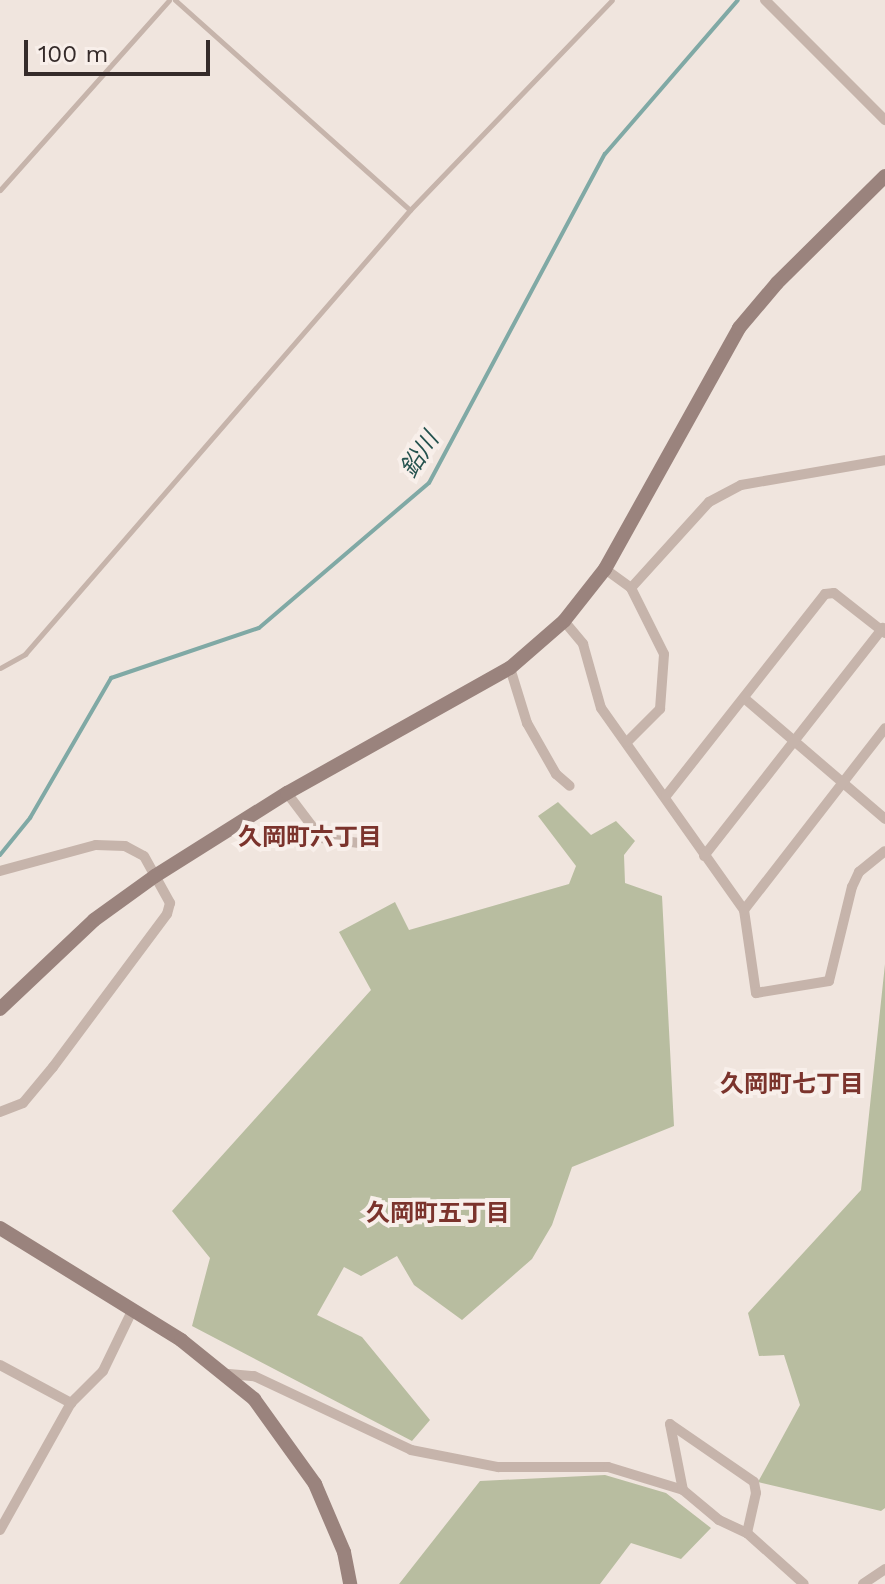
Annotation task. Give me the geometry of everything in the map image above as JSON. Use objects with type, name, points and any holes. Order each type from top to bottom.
[{"type":"street","points":[[765,0],[885,120]]},
{"type":"street","points":[[0,1009],[94,920],[155,876],[287,793],[510,668],[564,621],[605,569],[739,328],[777,283],[885,176]]},
{"type":"street","points":[[631,588],[724,492],[787,475],[885,460]]},
{"type":"street","points":[[605,569],[631,588],[664,654],[660,709],[627,742]]},
{"type":"street","points":[[666,796],[825,594],[834,593],[884,630],[704,856]]},
{"type":"street","points":[[564,621],[583,644],[601,708],[744,910],[756,993],[829,981],[852,887],[859,872],[885,851]]},
{"type":"street","points":[[510,668],[527,723],[556,774],[570,786]]},
{"type":"street","points":[[744,698],[885,819]]},
{"type":"street","points":[[744,910],[885,728]]},
{"type":"street","points":[[287,793],[321,838],[367,844]]},
{"type":"street","points":[[0,871],[96,845],[125,846],[144,856],[170,903],[167,914],[53,1067],[23,1103],[0,1112]]},
{"type":"street","points":[[0,1228],[133,1309],[229,1374],[289,1442],[315,1484],[344,1552],[350,1584]]},
{"type":"street","points":[[0,1530],[71,1403],[103,1371],[133,1309]]},
{"type":"street","points":[[0,1365],[71,1403]]},
{"type":"street","points":[[229,1374],[254,1376],[411,1450],[498,1467],[608,1467],[683,1490],[719,1520],[747,1533],[804,1584]]},
{"type":"street","points":[[683,1490],[670,1424],[754,1482],[756,1493],[747,1533]]},
{"type":"street","points":[[863,1584],[885,1569]]},
{"type":"lane","points":[[0,190],[172,0],[410,210]]},
{"type":"lane","points":[[0,668],[25,654],[410,210],[612,0]]},
{"type":"green space","points":[[558,802],[591,835],[616,821],[635,841],[624,855],[625,883],[662,896],[674,1126],[572,1167],[552,1225],[532,1259],[462,1320],[414,1285],[397,1256],[361,1276],[344,1267],[317,1315],[362,1337],[430,1420],[412,1441],[192,1326],[210,1258],[172,1211],[371,990],[339,932],[395,902],[409,930],[569,884],[576,866],[538,816]]},
{"type":"green space","points":[[885,964],[885,1508],[881,1511],[758,1482],[800,1405],[784,1355],[759,1356],[748,1313],[861,1190]]},
{"type":"green space","points":[[605,1475],[666,1493],[711,1528],[681,1559],[631,1543],[600,1584],[399,1584],[480,1481]]},
{"type":"waterway","name":"鉛川","points":[[0,855],[30,818],[111,678],[259,628],[429,483],[605,154],[738,0]]},
{"type":"district","name":"久岡町六丁目","points":[[310,838]]},
{"type":"district","name":"久岡町七丁目","points":[[792,1085]]},
{"type":"district","name":"久岡町五丁目","points":[[438,1214]]}]
